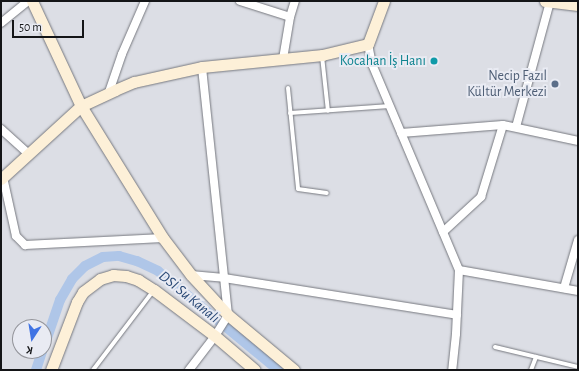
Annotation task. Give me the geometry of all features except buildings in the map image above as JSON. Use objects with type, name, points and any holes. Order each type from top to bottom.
[{"type":"street","points":[[1,22],[28,1]]},
{"type":"street","points":[[32,1],[81,106],[163,238],[191,275],[228,315],[294,370]]},
{"type":"street","points":[[109,92],[122,54],[145,1]]},
{"type":"street","points":[[240,1],[290,17]]},
{"type":"street","points":[[283,59],[290,17],[295,1]]},
{"type":"street","points":[[384,1],[368,44],[372,64],[459,270],[452,370]]},
{"type":"street","points":[[516,127],[547,2],[578,5]]},
{"type":"street","points":[[163,238],[25,245],[16,236],[2,178],[81,106],[109,92],[134,82],[202,67],[322,55],[368,44]]},
{"type":"street","points":[[188,370],[215,336],[228,315],[202,67]]},
{"type":"street","points":[[443,232],[481,197],[503,125]]},
{"type":"street","points":[[401,133],[503,125],[578,141]]},
{"type":"street","points":[[1,129],[29,154]]},
{"type":"street","points":[[564,288],[578,240]]},
{"type":"street","points":[[459,270],[578,291]]},
{"type":"street","points":[[51,370],[77,302],[83,292],[92,283],[113,275],[126,276],[138,280],[154,290],[215,336],[255,370]]},
{"type":"street","points":[[191,275],[224,278],[457,315]]},
{"type":"lane","points":[[322,55],[328,111]]},
{"type":"lane","points":[[288,88],[298,188],[327,193]]},
{"type":"lane","points":[[290,113],[390,106]]},
{"type":"lane","points":[[93,370],[154,290]]},
{"type":"lane","points":[[495,347],[578,367]]},
{"type":"lane","points":[[531,370],[536,357]]},
{"type":"waterway","name":"DSİ Su Kanalı","points":[[52,324],[60,300],[72,279],[85,266],[103,257],[119,256],[137,261],[158,271],[278,370]]},
{"type":"waterway","name":"DSİ Su Kanalı","points":[[36,370],[39,359]]},
{"type":"place","name":"Kocahan İş Hanı","points":[[434,61]]},
{"type":"place","name":"Necip Fazıl Kültür Merkezi","points":[[555,84]]}]
